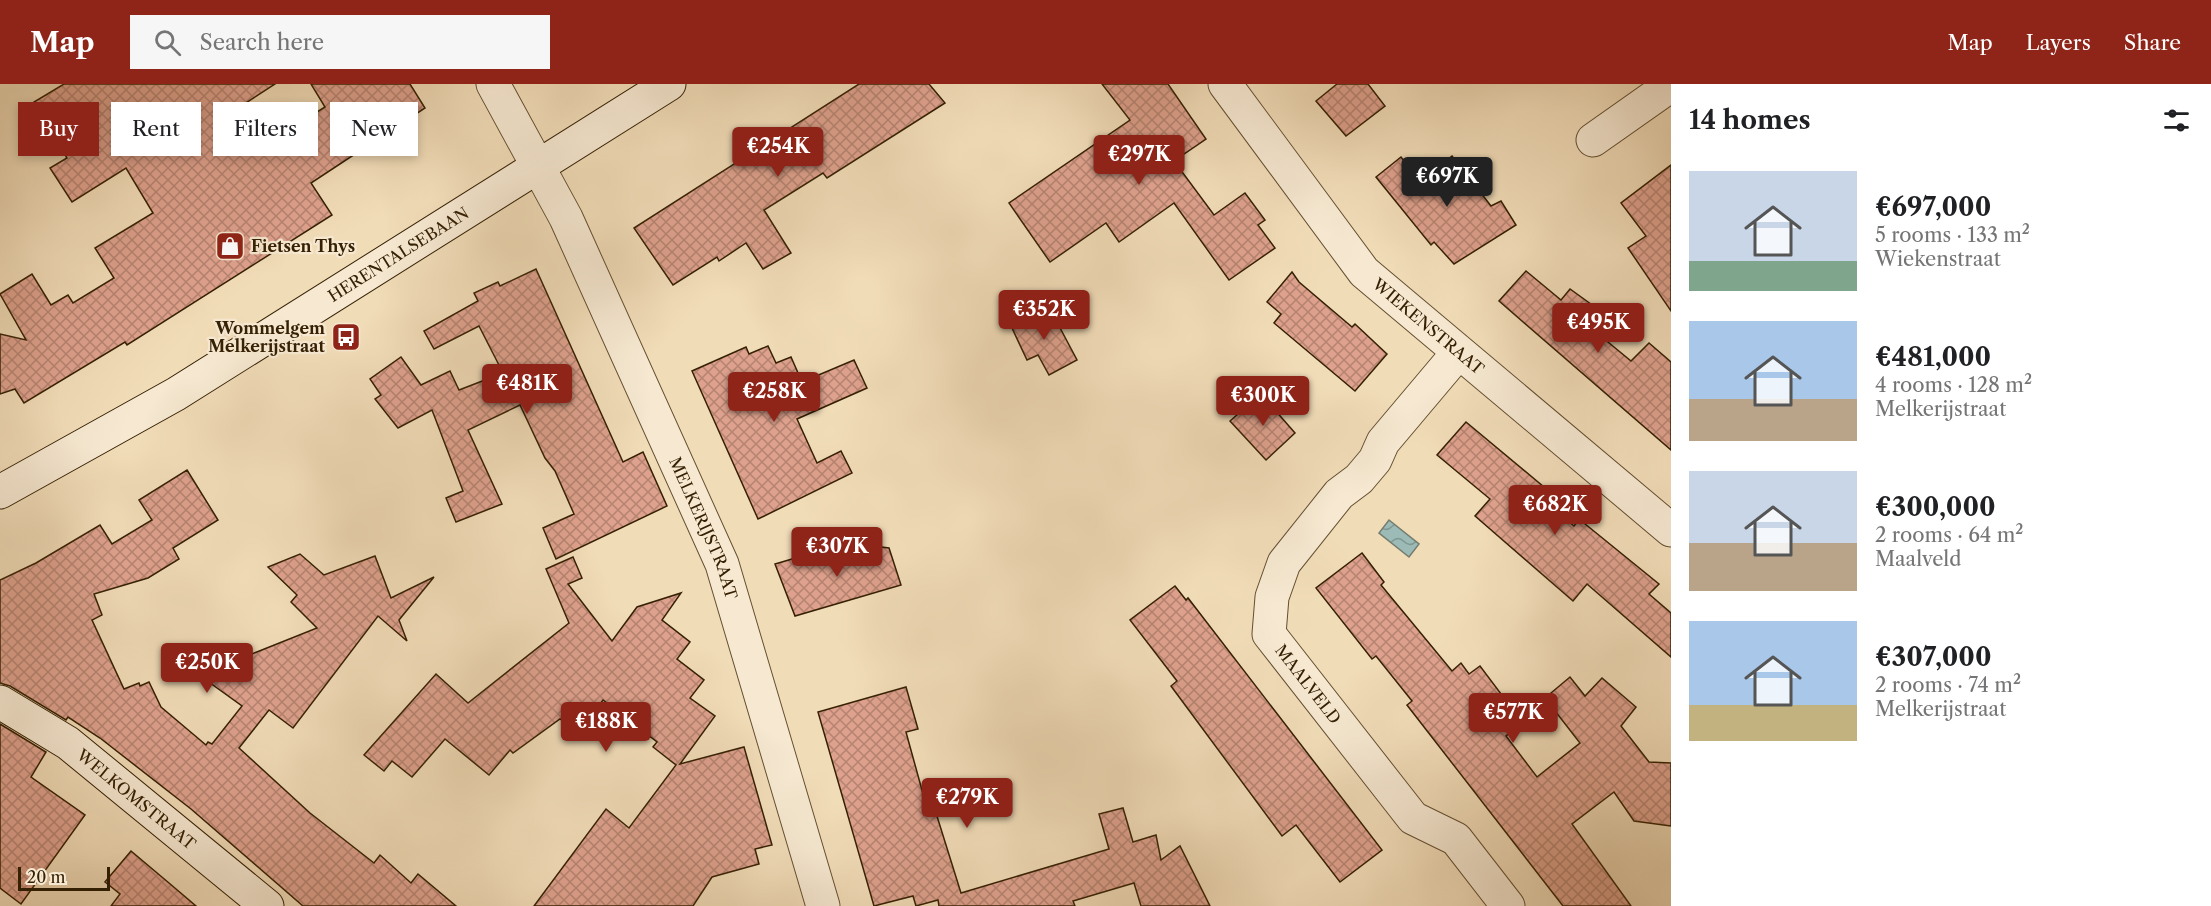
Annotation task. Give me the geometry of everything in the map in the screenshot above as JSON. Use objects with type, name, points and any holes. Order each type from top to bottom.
[{"type":"street","name":"MELKERIJSTRAAT","points":[[493,84],[566,218],[722,564],[823,906]]},
{"type":"street","name":"HERENTALSEBAAN","points":[[0,492],[176,394],[669,84]]},
{"type":"street","name":"WIEKENSTRAAT","points":[[1226,84],[1364,272],[1671,530]]},
{"type":"street","points":[[1593,140],[1671,86]]},
{"type":"street","name":"MAALVELD","points":[[1458,353],[1383,442],[1375,460],[1359,479],[1339,494],[1284,563],[1272,597],[1269,634],[1413,818],[1456,839],[1508,906]]},
{"type":"street","name":"WELKOMSTRAAT","points":[[0,702],[68,743],[267,906]]},
{"type":"water","points":[[1389,520],[1419,544],[1409,557],[1379,533]]},
{"type":"building","points":[[64,84],[275,84],[247,102],[213,102],[213,156],[318,156],[318,111],[325,107],[311,84],[410,84],[425,108],[418,113],[418,102],[330,102],[330,156],[352,156],[311,183],[332,215],[127,345],[125,342],[24,403],[15,389],[0,394],[0,334],[26,340],[0,294],[32,274],[51,305],[68,295],[73,303],[114,278],[95,248],[153,213],[126,168],[72,202],[50,168],[67,158],[66,156],[99,156],[99,102],[34,102]]},
{"type":"building","points":[[859,84],[929,84],[945,103],[827,178],[823,173],[764,210],[791,253],[763,269],[746,243],[719,261],[717,257],[673,285],[634,228]]},
{"type":"building","points":[[1102,84],[1168,84],[1206,139],[1174,161],[1214,215],[1245,193],[1265,220],[1258,225],[1275,248],[1229,280],[1174,203],[1119,242],[1106,223],[1050,262],[1009,203],[1130,120]]},
{"type":"building","points":[[1337,84],[1368,84],[1385,106],[1346,136],[1316,101]]},
{"type":"building","points":[[1452,156],[1491,206],[1501,201],[1516,225],[1454,264],[1434,242],[1431,245],[1376,177],[1401,157],[1420,181]]},
{"type":"building","points":[[1671,165],[1671,311],[1628,248],[1646,236],[1621,203]]},
{"type":"building","points":[[536,269],[623,462],[643,452],[667,506],[556,559],[543,528],[574,514],[555,471],[545,458],[520,405],[468,430],[502,504],[456,522],[446,498],[463,491],[432,410],[398,428],[375,399],[381,395],[370,379],[401,357],[421,385],[450,371],[459,390],[503,373],[479,326],[434,349],[424,331],[478,301],[474,293],[498,282],[500,286]]},
{"type":"building","points":[[1526,271],[1561,300],[1570,289],[1595,307],[1586,316],[1595,324],[1591,328],[1631,361],[1649,343],[1671,362],[1671,450],[1499,301]]},
{"type":"building","points":[[1292,272],[1299,282],[1352,327],[1355,324],[1387,354],[1355,391],[1274,323],[1281,314],[1267,302]]},
{"type":"building","points":[[1050,309],[1077,360],[1049,375],[1038,355],[1027,360],[1011,326]]},
{"type":"building","points":[[768,346],[776,363],[791,357],[802,382],[854,360],[867,388],[797,419],[817,463],[841,451],[852,473],[758,519],[692,371],[746,347],[749,354]]},
{"type":"building","points":[[1261,394],[1295,433],[1266,460],[1230,421]]},
{"type":"building","points":[[1466,422],[1544,487],[1537,495],[1574,526],[1579,519],[1659,584],[1649,594],[1671,613],[1671,657],[1587,584],[1573,601],[1475,516],[1490,499],[1437,455]]},
{"type":"building","points":[[187,470],[218,520],[173,548],[179,559],[148,578],[94,594],[102,615],[92,620],[124,689],[149,682],[161,707],[206,745],[208,742],[212,744],[242,706],[199,675],[317,628],[291,602],[297,595],[268,567],[300,554],[324,575],[375,556],[391,598],[434,577],[399,620],[407,641],[378,616],[293,728],[269,710],[239,748],[310,813],[374,863],[380,855],[411,883],[418,874],[456,906],[303,906],[191,809],[100,738],[68,717],[66,720],[10,686],[0,683],[0,580],[36,563],[100,525],[112,544],[152,520],[139,500]]},
{"type":"building","points":[[873,546],[889,548],[901,585],[795,616],[775,564],[816,552],[819,561]]},
{"type":"building","points":[[1362,553],[1384,582],[1381,585],[1452,671],[1461,663],[1469,674],[1480,666],[1523,723],[1506,736],[1537,777],[1580,743],[1545,698],[1570,677],[1585,696],[1602,678],[1636,707],[1621,726],[1649,762],[1671,763],[1671,826],[1634,821],[1614,792],[1572,824],[1631,906],[1563,906],[1407,705],[1412,701],[1376,656],[1372,659],[1316,588]]},
{"type":"building","points":[[573,557],[582,578],[568,584],[612,641],[637,607],[681,593],[662,620],[690,642],[677,659],[704,680],[690,698],[715,716],[680,764],[744,747],[772,845],[755,849],[759,864],[712,877],[693,906],[534,906],[606,809],[629,828],[676,765],[653,747],[657,742],[603,700],[579,732],[560,719],[513,753],[510,750],[489,775],[445,739],[412,777],[392,761],[384,771],[364,755],[436,674],[468,703],[569,623],[546,569]]},
{"type":"building","points":[[1175,586],[1186,600],[1188,598],[1382,850],[1340,882],[1296,825],[1282,836],[1171,686],[1177,681],[1130,620]]},
{"type":"building","points":[[906,687],[918,729],[906,732],[925,801],[931,815],[936,813],[961,893],[1109,849],[1099,814],[1123,808],[1133,842],[1156,835],[1161,860],[1180,846],[1210,906],[1141,906],[1134,883],[1073,901],[1075,906],[939,906],[938,900],[916,906],[913,896],[874,906],[818,712]]},
{"type":"building","points":[[0,724],[46,752],[31,777],[85,815],[21,904],[0,888]]},
{"type":"building","points":[[131,851],[196,906],[111,906],[120,894],[105,882]]},
{"type":"place","name":"Fietsen Thys","points":[[230,246]]},
{"type":"place","name":"Wommelgem Melkerijstraat","points":[[346,337]]}]
